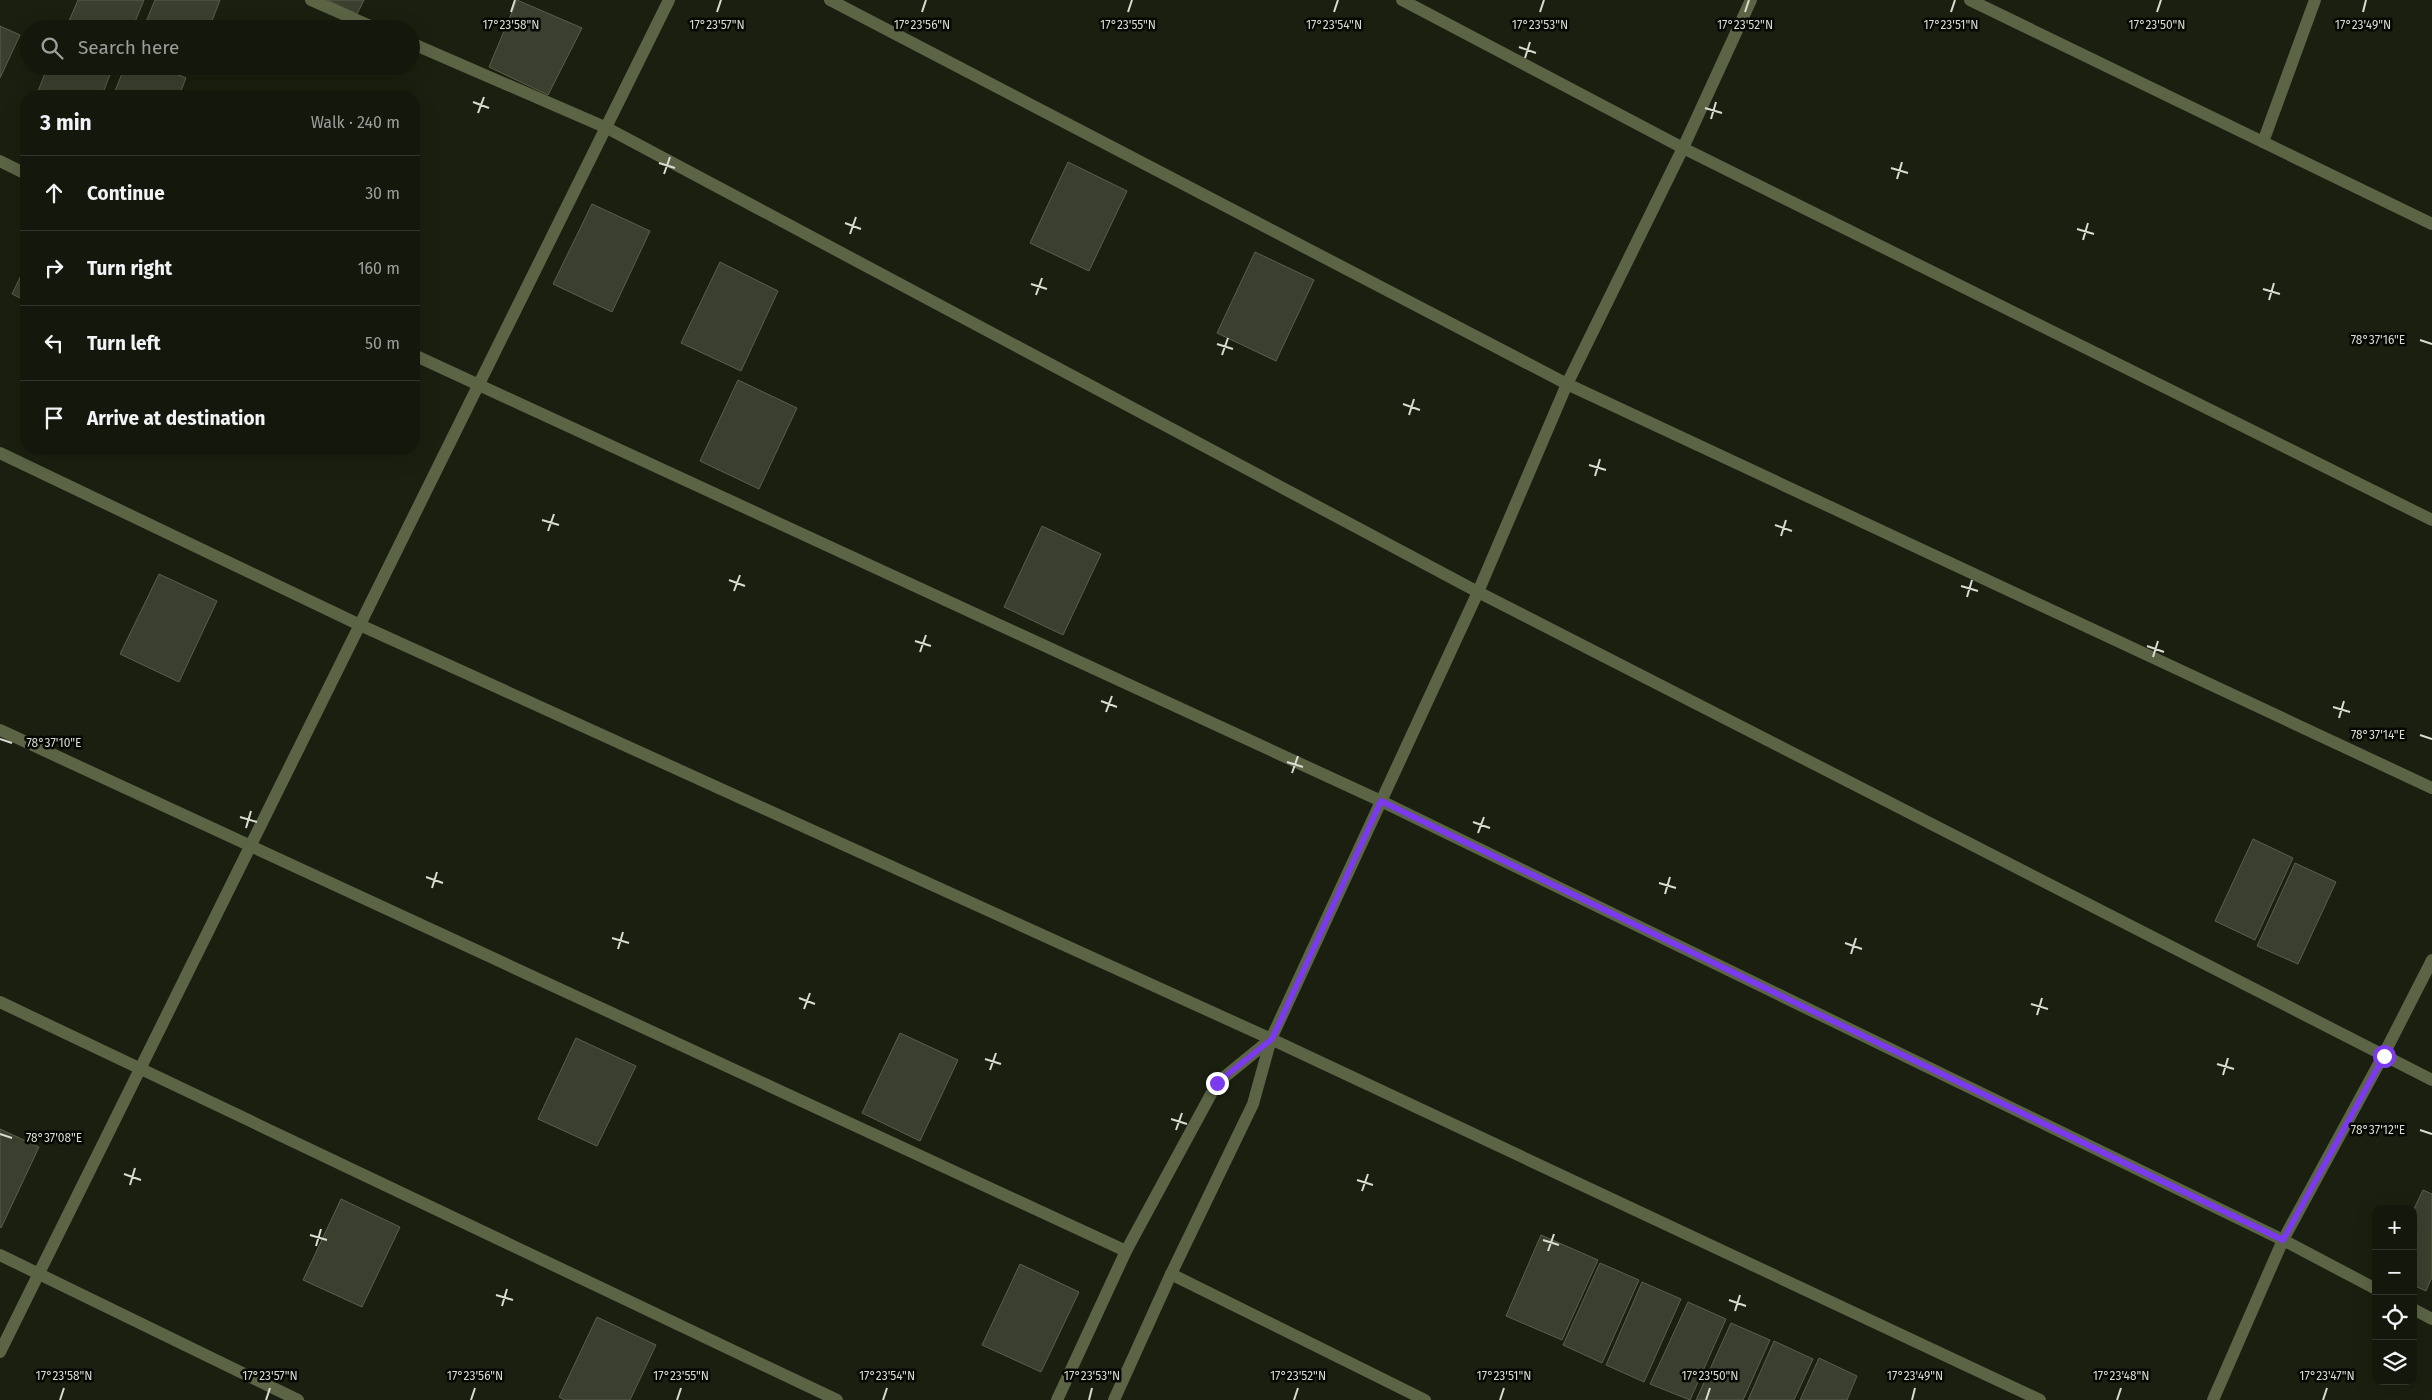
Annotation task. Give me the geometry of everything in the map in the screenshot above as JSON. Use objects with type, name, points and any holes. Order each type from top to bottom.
[{"type":"street","points":[[311,0],[357,20]]},
{"type":"street","points":[[0,1352],[669,0]]},
{"type":"street","points":[[830,0],[1567,384],[2432,788]]},
{"type":"street","points":[[1402,0],[1683,148],[2432,520]]},
{"type":"street","points":[[1114,1400],[1171,1274],[1253,1104],[1272,1039],[1478,592],[1567,384],[1683,148],[1751,0]]},
{"type":"street","points":[[1970,0],[2432,224]]},
{"type":"street","points":[[2263,142],[2315,0]]},
{"type":"street","points":[[420,47],[607,128],[1478,592],[2432,1080]]},
{"type":"street","points":[[0,161],[20,171]]},
{"type":"street","points":[[420,358],[1381,801],[2283,1240],[2372,1287]]},
{"type":"street","points":[[0,453],[360,625],[1272,1039],[2040,1400]]},
{"type":"street","points":[[0,730],[1126,1251]]},
{"type":"street","points":[[2213,1400],[2283,1240],[2384,1056],[2432,960]]},
{"type":"street","points":[[0,1002],[837,1400]]},
{"type":"street","points":[[1056,1400],[1126,1251],[1217,1083],[1272,1039]]},
{"type":"street","points":[[0,1255],[298,1400]]},
{"type":"street","points":[[1171,1274],[1425,1400]]},
{"type":"street","points":[[2417,1311],[2432,1319]]},
{"type":"building","points":[[78,0],[144,0],[136,20],[69,20]]},
{"type":"building","points":[[155,0],[220,0],[212,20],[147,20]]},
{"type":"building","points":[[327,0],[364,0],[357,14]]},
{"type":"building","points":[[517,0],[582,28],[548,95],[489,67]]},
{"type":"building","points":[[0,26],[20,35],[0,78]]},
{"type":"building","points":[[44,75],[110,75],[104,90],[38,90]]},
{"type":"building","points":[[121,75],[179,75],[186,78],[181,90],[115,90]]},
{"type":"building","points":[[1068,162],[1127,191],[1089,271],[1030,243]]},
{"type":"building","points":[[592,204],[650,231],[612,312],[553,284]]},
{"type":"building","points":[[1255,252],[1314,280],[1276,361],[1217,333]]},
{"type":"building","points":[[720,262],[778,291],[741,371],[681,343]]},
{"type":"building","points":[[20,277],[20,298],[12,294]]},
{"type":"building","points":[[738,380],[797,408],[759,489],[700,461]]},
{"type":"building","points":[[1042,526],[1101,554],[1063,635],[1004,607]]},
{"type":"building","points":[[159,574],[217,601],[179,682],[120,654]]},
{"type":"building","points":[[2253,839],[2293,858],[2255,940],[2215,921]]},
{"type":"building","points":[[2295,863],[2336,882],[2298,964],[2257,946]]},
{"type":"building","points":[[900,1033],[958,1060],[920,1141],[862,1113]]},
{"type":"building","points":[[576,1038],[636,1066],[597,1146],[538,1119]]},
{"type":"building","points":[[0,1129],[39,1147],[1,1228],[0,1227]]},
{"type":"building","points":[[2423,1190],[2432,1194],[2432,1277],[2426,1291],[2417,1287],[2416,1205]]},
{"type":"building","points":[[341,1199],[400,1227],[362,1307],[303,1280]]},
{"type":"building","points":[[1541,1235],[1598,1260],[1562,1340],[1506,1316]]},
{"type":"building","points":[[1600,1263],[1639,1280],[1602,1363],[1563,1345]]},
{"type":"building","points":[[1020,1264],[1079,1292],[1041,1372],[982,1345]]},
{"type":"building","points":[[1642,1282],[1681,1299],[1644,1382],[1606,1365]]},
{"type":"building","points":[[1688,1302],[1726,1319],[1690,1400],[1650,1384]]},
{"type":"building","points":[[597,1317],[656,1345],[630,1400],[565,1400],[559,1397]]},
{"type":"building","points":[[1731,1323],[1770,1340],[1743,1400],[1696,1400]]},
{"type":"building","points":[[1774,1341],[1813,1359],[1794,1400],[1748,1400]]},
{"type":"building","points":[[1819,1358],[1857,1376],[1847,1400],[1800,1400]]},
{"type":"route","points":[[1217,1083],[1272,1039],[1381,801],[2283,1240],[2384,1056]]}]
